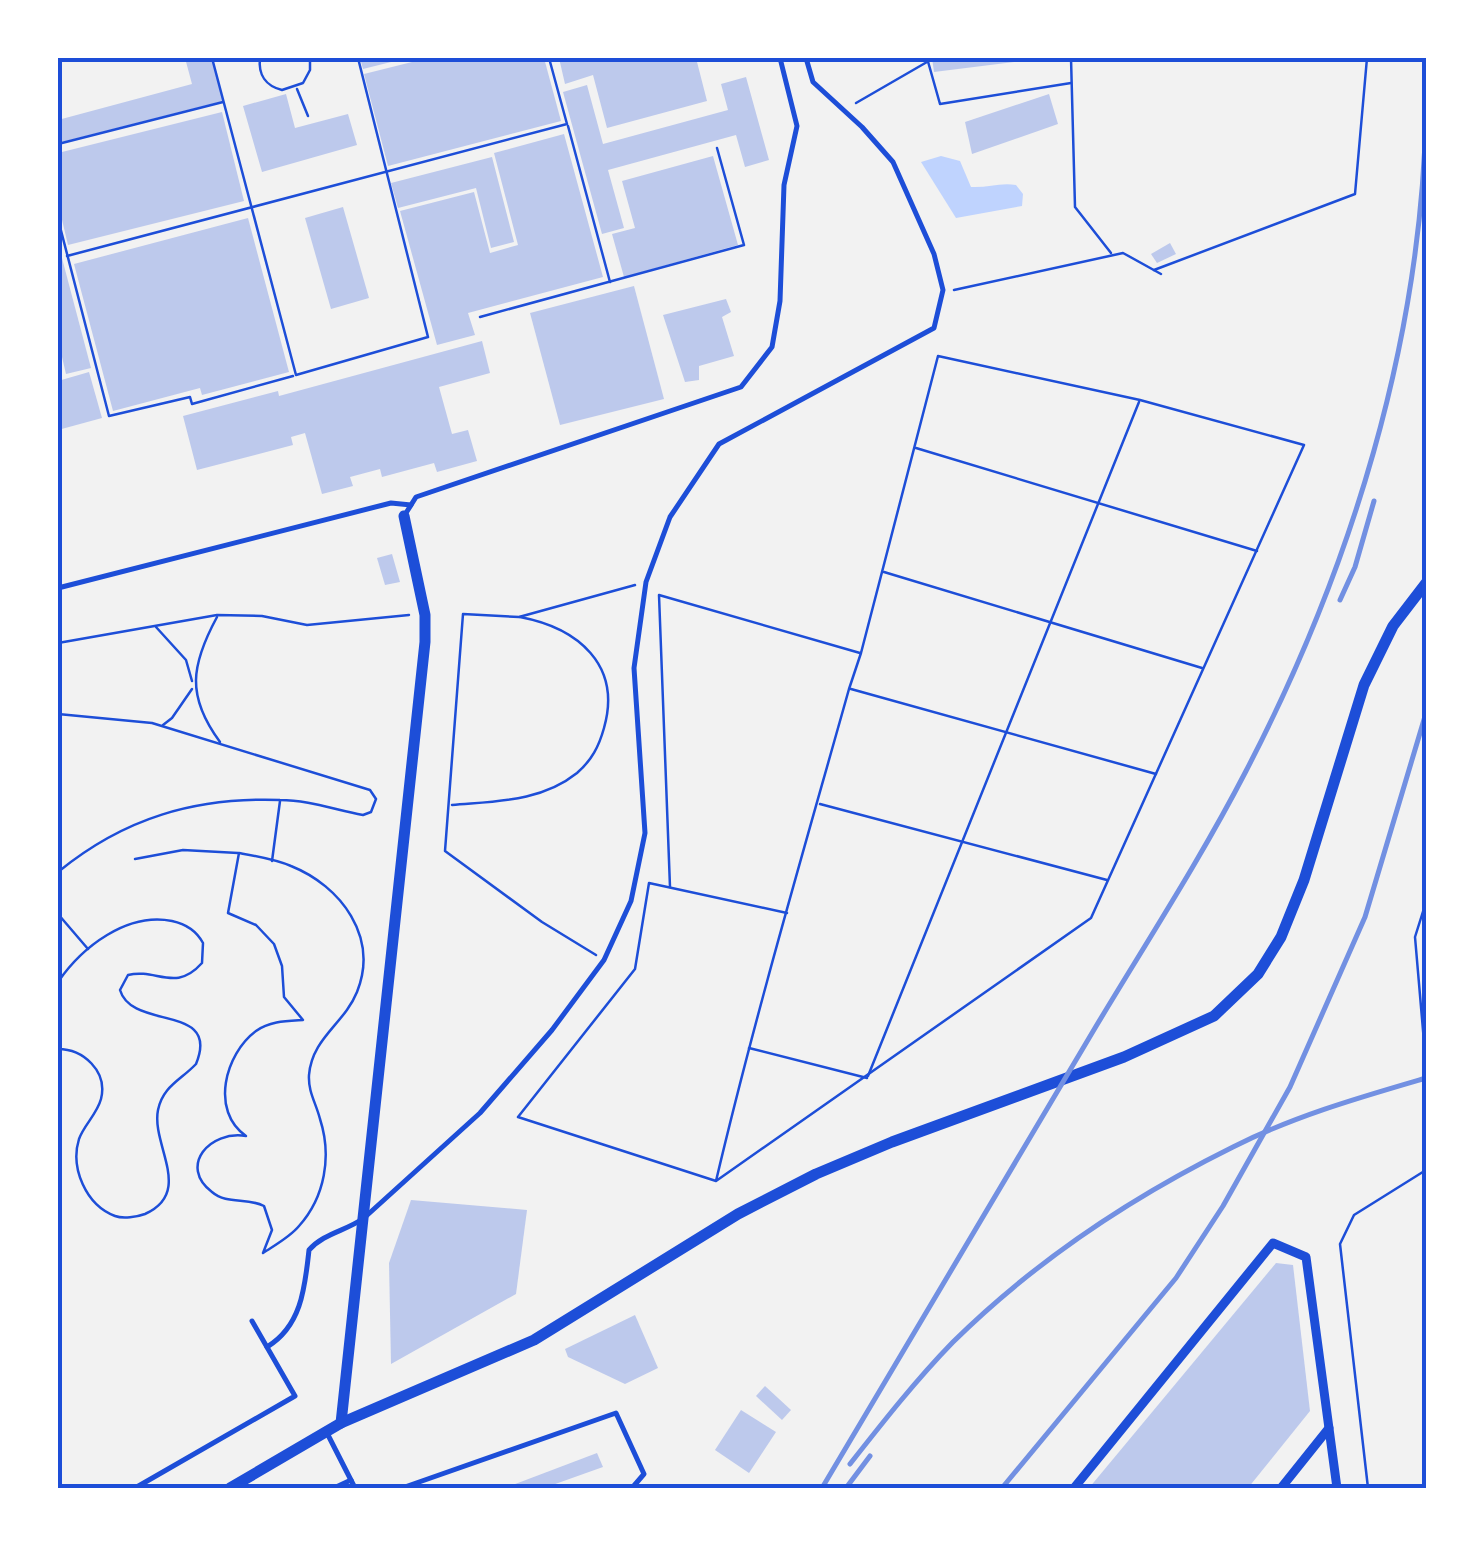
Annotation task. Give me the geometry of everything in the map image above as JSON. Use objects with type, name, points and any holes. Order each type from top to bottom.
[{"type":"street","points":[[341,1423],[425,642],[425,615],[408,510]]},
{"type":"street","points":[[230,1488],[341,1423],[534,1340],[722,1224],[816,1174],[1096,1067],[1214,1016],[1258,974],[1295,906],[1373,663],[1392,626],[1426,583]]},
{"type":"street","points":[[1074,1488],[1273,1243],[1306,1257],[1338,1488]]},
{"type":"street","points":[[1281,1488],[1329,1428]]},
{"type":"lane","points":[[58,588],[390,504],[408,510],[416,498],[742,387],[772,347],[780,300],[784,185],[797,126],[780,58]]},
{"type":"lane","points":[[267,1347],[277,1342],[303,1304],[309,1250],[316,1242],[349,1229],[364,1218],[480,1114],[552,1030],[604,960],[631,901],[645,833],[634,668],[646,582],[670,517],[719,444],[934,328],[943,290],[934,254],[893,162],[813,82],[806,58]]},
{"type":"lane","points":[[134,1488],[295,1396],[252,1322]]},
{"type":"lane","points":[[404,1488],[616,1413],[644,1474],[632,1488]]},
{"type":"lane","points":[[326,1432],[355,1488]]},
{"type":"lane","points":[[334,1488],[351,1480]]},
{"type":"path","points":[[212,58],[296,375]]},
{"type":"path","points":[[260,58],[260,74],[269,85],[282,90],[296,88],[308,77],[310,58]]},
{"type":"path","points":[[58,219],[109,416],[190,397],[192,404],[428,337],[358,58]]},
{"type":"path","points":[[549,58],[610,283]]},
{"type":"path","points":[[1072,58],[1075,207],[1111,253]]},
{"type":"path","points":[[1154,270],[1355,194],[1367,58]]},
{"type":"path","points":[[843,110],[928,59],[940,104],[1072,83]]},
{"type":"path","points":[[296,88],[308,116]]},
{"type":"path","points":[[58,144],[224,102]]},
{"type":"path","points":[[67,256],[567,124]]},
{"type":"path","points":[[480,317],[744,246],[717,148]]},
{"type":"path","points":[[953,290],[1123,254],[1161,274]]},
{"type":"path","points":[[938,356],[1140,400],[1304,445],[1091,918],[716,1181],[748,1047],[862,653],[938,356]]},
{"type":"path","points":[[868,1078],[1140,400]]},
{"type":"path","points":[[914,448],[1257,551]]},
{"type":"path","points":[[882,572],[1204,668]]},
{"type":"path","points":[[519,617],[646,582]]},
{"type":"path","points":[[670,886],[659,595],[862,653]]},
{"type":"path","points":[[451,805],[526,798],[575,774],[599,747],[609,710],[604,670],[576,638],[544,622],[463,614],[446,851],[542,922],[604,960]]},
{"type":"path","points":[[161,726],[172,718],[194,686],[199,649],[217,615]]},
{"type":"path","points":[[58,643],[217,615],[262,616],[307,625],[409,615]]},
{"type":"path","points":[[154,626],[186,660],[209,727],[222,744]]},
{"type":"path","points":[[849,689],[1156,774]]},
{"type":"path","points":[[58,714],[161,726],[370,790],[376,799],[371,812],[364,815],[280,800],[210,803],[167,812],[122,828],[58,872]]},
{"type":"path","points":[[272,861],[280,800]]},
{"type":"path","points":[[817,803],[1108,880]]},
{"type":"path","points":[[135,859],[183,850],[239,853],[291,866],[332,890],[356,920],[365,951],[358,991],[340,1020],[313,1050],[309,1077],[310,1094],[321,1120],[325,1176],[314,1205],[302,1221],[263,1253],[272,1230],[264,1206],[216,1196],[200,1172],[200,1156],[210,1141],[228,1134],[246,1136],[235,1126],[226,1102],[226,1080],[237,1050],[268,1025],[303,1020],[284,997],[282,966],[274,944],[256,925],[228,913],[239,853]]},
{"type":"path","points":[[716,1181],[518,1117],[636,969],[649,883],[787,912]]},
{"type":"path","points":[[1426,902],[1415,937],[1426,1066]]},
{"type":"path","points":[[58,914],[88,949]]},
{"type":"path","points":[[58,982],[88,949],[132,923],[152,919],[190,928],[202,943],[202,963],[187,976],[163,978],[136,973],[128,975],[120,990],[130,1006],[146,1015],[190,1024],[199,1045],[196,1064],[170,1084],[159,1108],[158,1131],[168,1163],[169,1186],[164,1197],[144,1214],[114,1216],[87,1194],[76,1150],[100,1103],[101,1078],[85,1056],[58,1049]]},
{"type":"path","points":[[748,1047],[868,1078]]},
{"type":"path","points":[[1368,1488],[1340,1244],[1354,1215],[1426,1170]]},
{"type":"path","points":[[302,1221],[316,1242]]},
{"type":"water","points":[[941,156],[960,161],[971,187],[1016,185],[1023,194],[1022,206],[956,218],[921,162]]},
{"type":"building","points":[[185,58],[212,58],[223,101],[58,143],[58,120],[192,84]]},
{"type":"building","points":[[360,58],[403,58],[403,59],[363,69]]},
{"type":"building","points":[[428,58],[544,58],[561,121],[388,166],[364,74]]},
{"type":"building","points":[[559,58],[696,58],[707,101],[607,128],[593,75],[565,84]]},
{"type":"building","points":[[932,58],[1029,58],[1029,60],[934,72]]},
{"type":"building","points":[[746,77],[769,160],[745,167],[736,135],[608,170],[624,228],[602,234],[563,92],[587,85],[603,144],[728,110],[721,84]]},
{"type":"building","points":[[286,94],[295,128],[348,114],[357,145],[262,172],[243,106]]},
{"type":"building","points":[[1049,94],[1058,124],[972,154],[965,122]]},
{"type":"building","points":[[222,112],[244,201],[68,245],[58,203],[58,153]]},
{"type":"building","points":[[564,134],[603,277],[468,313],[475,335],[437,345],[400,211],[474,192],[490,253],[518,245],[494,153]]},
{"type":"building","points":[[713,156],[738,245],[624,277],[612,234],[635,228],[622,181]]},
{"type":"building","points":[[492,157],[514,242],[491,248],[476,188],[398,208],[391,183]]},
{"type":"building","points":[[343,207],[369,298],[331,309],[305,218]]},
{"type":"building","points":[[248,218],[289,372],[202,395],[200,388],[113,411],[74,264]]},
{"type":"building","points":[[58,243],[91,368],[66,374],[58,340]]},
{"type":"building","points":[[1170,243],[1176,254],[1157,263],[1151,254]]},
{"type":"building","points":[[634,286],[664,399],[560,425],[530,313]]},
{"type":"building","points":[[726,299],[731,312],[722,317],[734,356],[699,366],[699,380],[685,382],[663,315]]},
{"type":"building","points":[[482,341],[490,373],[439,387],[452,434],[468,430],[477,461],[437,472],[434,463],[382,477],[380,469],[350,477],[353,486],[322,494],[305,433],[291,437],[293,445],[197,470],[183,416],[278,391],[279,396]]},
{"type":"building","points":[[89,372],[102,418],[58,430],[58,381]]},
{"type":"building","points":[[392,554],[400,582],[385,585],[377,558]]},
{"type":"building","points":[[411,1200],[527,1210],[516,1294],[391,1364],[389,1263]]},
{"type":"building","points":[[1276,1263],[1293,1265],[1310,1411],[1248,1488],[1089,1488]]},
{"type":"building","points":[[635,1315],[658,1368],[625,1384],[568,1357],[565,1349]]},
{"type":"building","points":[[765,1386],[791,1410],[782,1420],[756,1396]]},
{"type":"building","points":[[741,1410],[776,1432],[749,1473],[715,1450]]},
{"type":"building","points":[[597,1453],[603,1467],[544,1488],[505,1488]]},
{"type":"railway","points":[[822,1488],[1191,869],[1284,694],[1348,534],[1395,369],[1411,284],[1426,114]]},
{"type":"railway","points":[[1340,600],[1355,567],[1374,501]]},
{"type":"railway","points":[[1002,1488],[1176,1278],[1223,1206],[1290,1087],[1365,917],[1426,713]]},
{"type":"railway","points":[[850,1464],[953,1342],[1017,1285],[1086,1233],[1158,1187],[1256,1136],[1328,1108],[1426,1078]]},
{"type":"railway","points":[[846,1488],[870,1456]]}]
